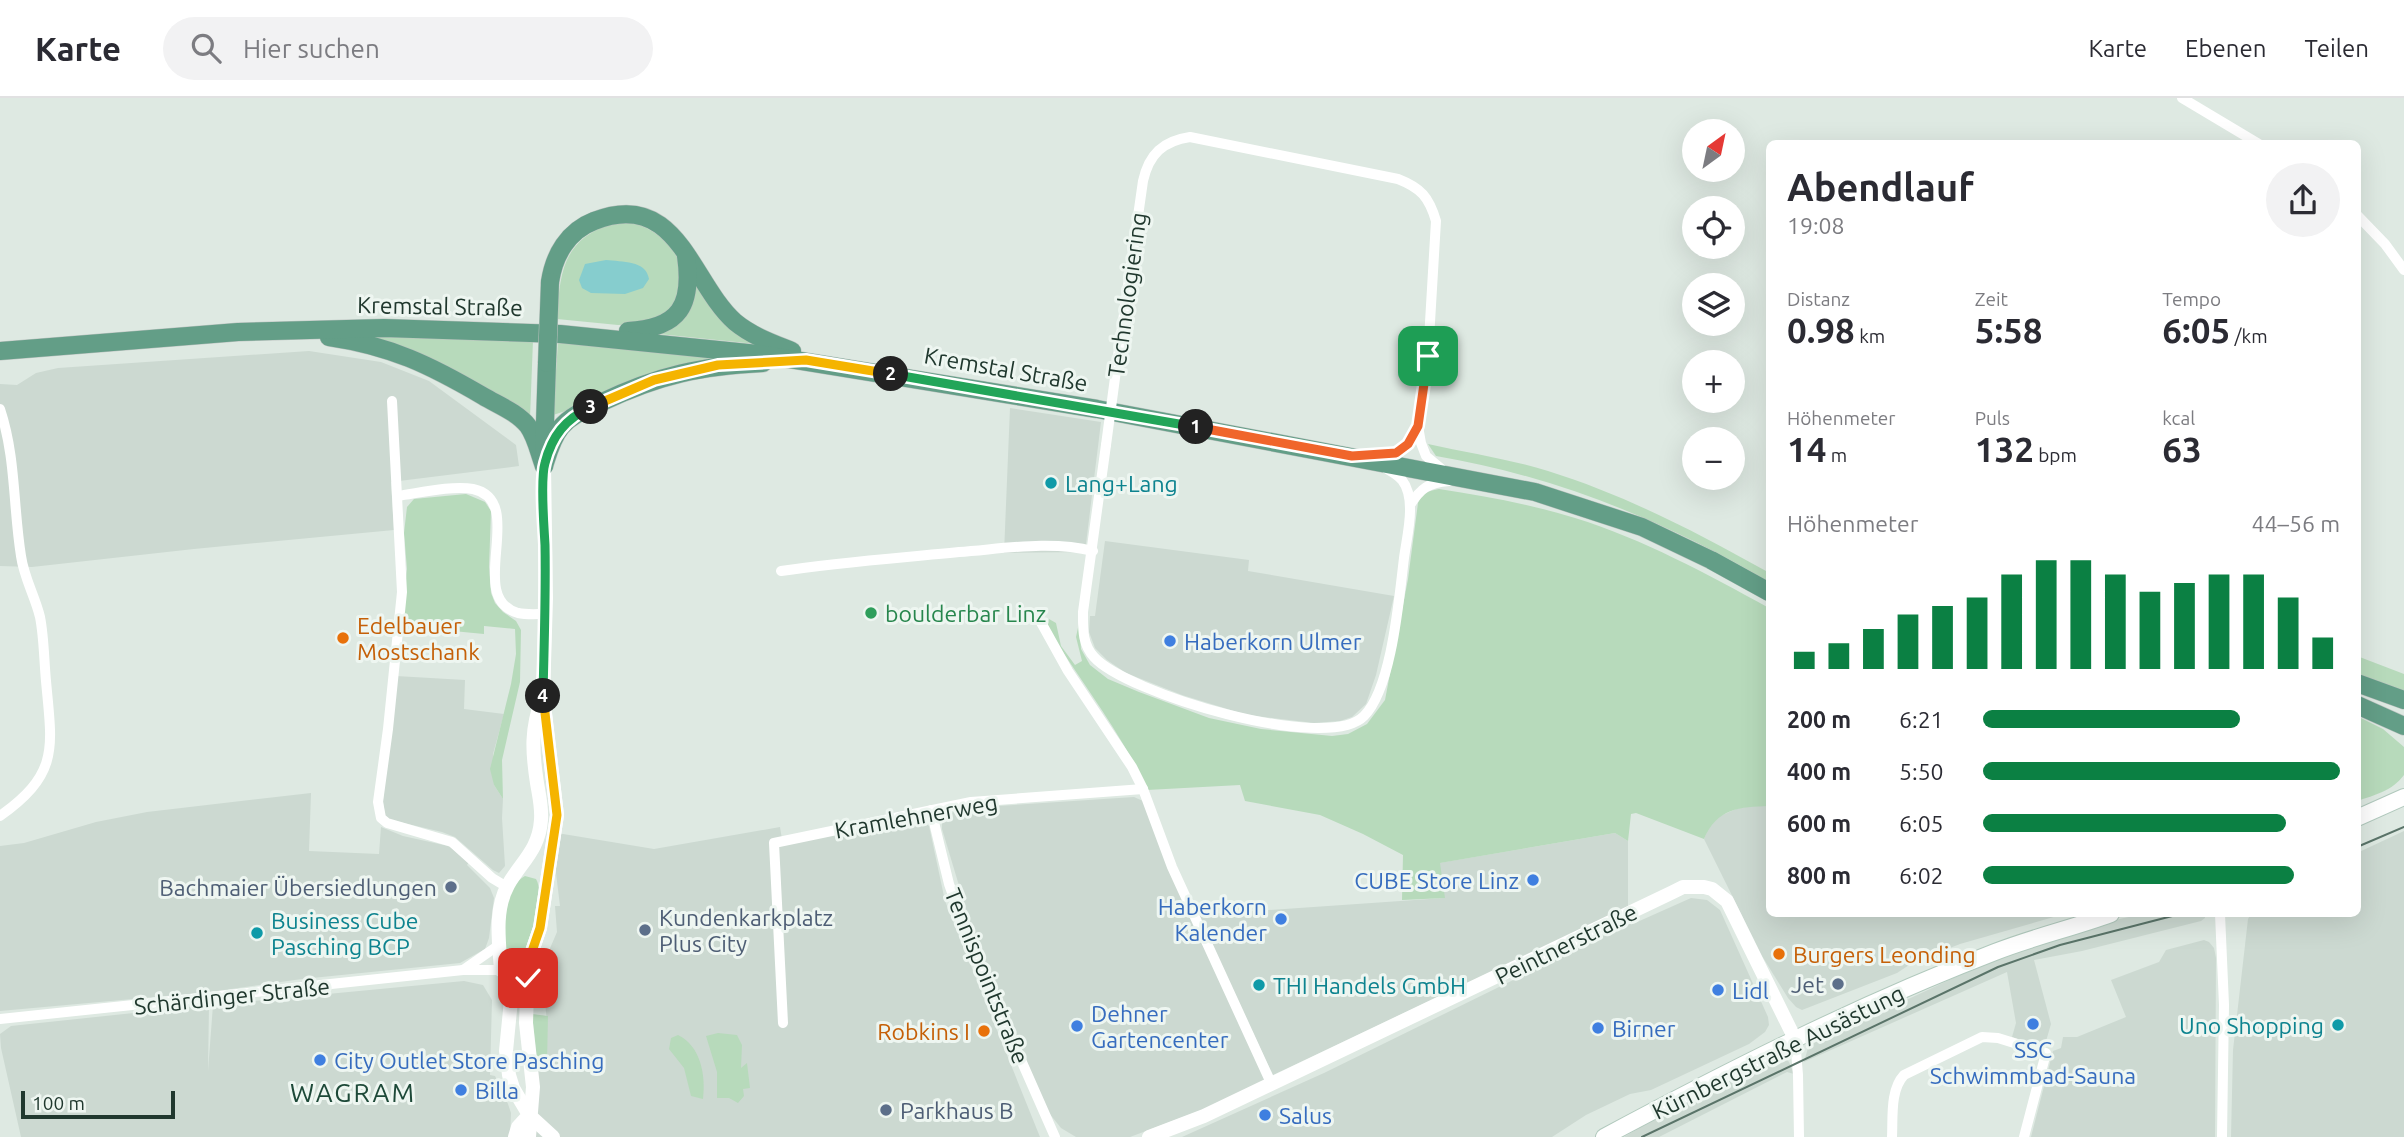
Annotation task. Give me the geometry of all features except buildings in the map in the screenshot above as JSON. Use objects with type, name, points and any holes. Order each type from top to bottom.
[{"type":"main road","points":[[544,466],[550,282],[554,261],[566,240],[587,223],[601,218],[629,215],[653,222],[670,233],[699,270],[715,298],[736,322],[763,340],[814,362]]},
{"type":"main road","points":[[560,334],[647,330],[669,322],[678,314],[687,295],[685,252]]},
{"type":"main road","name":"Kremstal Straße","points":[[0,351],[176,336],[384,328],[560,334],[671,344],[814,362],[1097,409],[1474,478],[1563,499],[1642,527],[1711,559],[1766,590]]},
{"type":"main road","points":[[281,330],[374,345],[432,368],[508,410],[526,424],[544,466]]},
{"type":"main road","points":[[544,466],[555,436],[569,419],[639,386],[673,374],[718,365],[814,362]]},
{"type":"main road","points":[[2361,684],[2404,700]]},
{"type":"main road","points":[[2361,707],[2404,726]]},
{"type":"main road","points":[[2378,714],[2404,738]]},
{"type":"main road","points":[[2383,806],[2404,788]]},
{"type":"main road","points":[[2361,816],[2404,797]]},
{"type":"main road","name":"Kürnbergstraße Ausästung","points":[[1604,1137],[1726,1072],[1795,1039],[1996,951],[2103,917]]},
{"type":"street","points":[[2182,98],[2252,140]]},
{"type":"street","name":"Technologiering","points":[[1410,506],[1400,587],[1383,680],[1378,696],[1364,716],[1349,725],[1337,728],[1297,727],[1242,718],[1142,685],[1102,665],[1092,655],[1085,644],[1083,612],[1117,363],[1146,167],[1153,155],[1164,145],[1176,139],[1191,137],[1384,176],[1410,184],[1420,191],[1430,203],[1436,221],[1428,356],[1418,426],[1420,443],[1426,456],[1447,474]]},
{"type":"street","points":[[2361,219],[2385,244],[2404,270]]},
{"type":"street","points":[[393,401],[402,592],[379,811],[387,823],[452,842],[492,878],[507,887]]},
{"type":"street","points":[[0,409],[9,437],[25,580],[40,617],[51,729],[46,765],[30,792],[0,816]]},
{"type":"street","points":[[1352,456],[1396,453],[1408,444],[1418,426]]},
{"type":"street","points":[[1372,460],[1401,478],[1410,506]]},
{"type":"street","points":[[510,1000],[540,928],[557,815],[543,697],[544,466]]},
{"type":"street","points":[[1410,506],[1418,492],[1428,484],[1474,478]]},
{"type":"street","points":[[398,496],[471,488],[488,496],[497,512],[495,575],[498,595],[502,603],[519,613],[545,614]]},
{"type":"street","points":[[781,571],[1029,546],[1078,547],[1093,551]]},
{"type":"street","points":[[1038,617],[1068,671],[1132,767],[1172,867],[1271,1083]]},
{"type":"street","points":[[543,697],[534,719],[533,737],[541,821],[535,845],[507,887],[501,906],[499,945],[510,1000],[507,1065],[513,1088],[529,1115],[552,1137]]},
{"type":"street","name":"Kramlehnerweg","points":[[783,1023],[774,844],[971,802],[1143,789]]},
{"type":"street","name":"Tennispointstraße","points":[[931,810],[949,884],[972,949],[1055,1137]]},
{"type":"street","points":[[519,871],[536,871],[547,881]]},
{"type":"street","name":"Peintnerstraße","points":[[1149,1137],[1204,1116],[1673,892],[1695,886],[1712,889],[1731,907],[1795,1039]]},
{"type":"street","points":[[2221,917],[2224,1005],[2222,1137]]},
{"type":"street","name":"Schärdinger Straße","points":[[463,970],[499,945]]},
{"type":"street","points":[[503,971],[513,974],[525,966]]},
{"type":"street","points":[[525,966],[526,1023],[533,1087],[529,1137]]},
{"type":"street","name":"Schärdinger Straße","points":[[0,1019],[463,970],[503,971]]},
{"type":"street","points":[[1892,1137],[1895,1093],[1899,1080],[1904,1075],[1982,1037],[1991,1037],[2046,1053],[2024,1137]]},
{"type":"street","points":[[1795,1039],[1799,1137]]},
{"type":"street","points":[[515,1137],[518,1127],[529,1115]]},
{"type":"shaded area","points":[[309,351],[381,362],[429,381],[516,445],[519,466],[391,482],[394,530],[32,567],[0,566],[0,384],[17,385],[36,373],[58,368]]},
{"type":"shaded area","points":[[1010,408],[1101,422],[1085,552],[1004,553]]},
{"type":"shaded area","points":[[1105,541],[1249,560],[1248,571],[1394,596],[1376,675],[1366,704],[1352,717],[1340,721],[1314,723],[1247,715],[1182,695],[1126,673],[1095,648],[1089,632],[1090,616],[1095,616]]},
{"type":"shaded area","points":[[396,676],[465,680],[464,709],[504,714],[493,754],[494,785],[503,799],[505,866],[499,873],[455,837],[391,820],[385,816],[383,800]]},
{"type":"shaded area","points":[[311,793],[309,851],[379,854],[381,827],[403,836],[448,846],[458,852],[490,888],[494,898],[485,949],[460,963],[302,979],[210,992],[0,1011],[0,846],[24,843],[96,822],[147,812]]},
{"type":"shaded area","points":[[1134,797],[1143,801],[1265,1080],[1207,1108],[1130,1137],[1076,1137],[1061,1128],[1049,1113],[979,952],[942,822],[948,814],[967,808]]},
{"type":"shaded area","points":[[1752,805],[1766,806],[1766,917],[2054,917],[1960,944],[1912,963],[1897,973],[1802,1010],[1788,998],[1762,956],[1704,839],[1709,826],[1718,817]]},
{"type":"shaded area","points":[[916,816],[929,826],[945,901],[1040,1137],[534,1137],[531,1020],[547,1021],[544,994],[548,953],[557,932],[555,906],[560,906],[551,832],[654,849],[780,827],[783,845]]},
{"type":"shaded area","name":"Uno Shopping","points":[[2404,831],[2404,1137],[2231,1137],[2233,1050],[2248,919],[2361,917],[2361,851]]},
{"type":"shaded area","points":[[1615,833],[1628,841],[1628,907],[1273,1075],[1197,915],[1444,898],[1439,863]]},
{"type":"shaded area","points":[[1691,898],[1707,900],[1720,910],[1768,1017],[1769,1025],[1765,1032],[1749,1044],[1651,1090],[1630,1094],[1586,1115],[1552,1137],[1182,1137],[1324,1073],[1625,925]]},
{"type":"shaded area","points":[[2129,917],[2205,917],[2201,921],[2082,951],[2034,960],[2051,1024],[2044,1048],[2012,1037],[2016,1023],[2007,972],[1804,1062],[1808,1048],[1814,1043],[2048,934]]},
{"type":"shaded area","points":[[2204,940],[2214,948],[2216,958],[2215,1137],[2031,1137],[2053,1051],[2061,1048],[2063,1037],[2077,1037],[2126,1017],[2111,980],[2159,962],[2166,950]]},
{"type":"shaded area","points":[[464,981],[483,985],[492,1000],[490,1075],[495,1076],[511,1113],[510,1137],[21,1137],[1,1048],[0,1034],[11,1026],[209,1005],[208,1071],[213,1005]]},
{"type":"shaded area","points":[[1784,1056],[1789,1062],[1794,1074],[1787,1072],[1659,1137],[1624,1137],[1689,1099]]},
{"type":"green space","points":[[612,223],[629,223],[643,227],[659,236],[672,249],[682,274],[674,307],[649,324],[618,325],[557,319],[563,273],[573,249],[595,230]]},
{"type":"green space","points":[[695,279],[756,344],[659,334],[688,313],[694,299]]},
{"type":"green space","points":[[355,336],[533,340],[530,418]]},
{"type":"green space","points":[[558,342],[726,360],[553,415]]},
{"type":"green space","points":[[1428,444],[1533,467],[1605,491],[1687,529],[1766,571],[1766,580],[1690,539],[1609,504],[1524,476],[1436,456]]},
{"type":"green space","points":[[1439,489],[1524,505],[1600,527],[1674,558],[1766,606],[1766,806],[1730,811],[1716,821],[1704,839],[1636,813],[1631,814],[1628,841],[1615,833],[1440,863],[1445,898],[1402,900],[1403,855],[1320,815],[1245,801],[1240,785],[1147,790],[1125,747],[1058,645],[1046,624],[1049,619],[1056,623],[1061,646],[1075,665],[1082,661],[1076,637],[1079,623],[1081,649],[1090,665],[1108,679],[1139,692],[1209,718],[1261,729],[1332,736],[1348,734],[1367,724],[1385,700],[1408,579],[1418,503],[1429,491]]},
{"type":"green space","points":[[466,494],[485,502],[491,511],[491,593],[495,603],[516,621],[521,630],[520,682],[502,760],[503,799],[494,785],[490,769],[511,684],[516,654],[515,629],[484,626],[484,634],[401,626],[407,569],[404,533],[407,507],[414,499]]},
{"type":"green space","points":[[2361,658],[2404,674],[2404,691],[2361,676]]},
{"type":"green space","points":[[2361,718],[2383,729],[2404,747],[2404,775],[2389,789],[2361,800]]},
{"type":"green space","points":[[525,876],[536,879],[539,886],[538,908],[522,962],[513,967],[506,959],[505,914],[511,892]]},
{"type":"green space","points":[[532,1014],[548,1016],[547,1062],[538,1070]]},
{"type":"green space","points":[[718,1033],[737,1035],[742,1045],[741,1068],[747,1063],[750,1088],[743,1089],[744,1096],[738,1103],[729,1098],[717,1098],[717,1072],[706,1036]]},
{"type":"green space","points":[[678,1035],[692,1046],[697,1054],[704,1081],[703,1099],[691,1096],[684,1068],[669,1049],[671,1038]]},
{"type":"water","points":[[606,260],[638,265],[647,273],[649,279],[643,288],[625,294],[591,293],[582,288],[579,280],[585,264]]},
{"type":"tram line","points":[[2361,845],[2404,827]]},
{"type":"tram line","points":[[1642,1137],[1998,967],[2060,945],[2168,917]]},
{"type":"place","name":"Lang+Lang","points":[[1051,483]]},
{"type":"place","name":"boulderbar Linz","points":[[871,613]]},
{"type":"place","name":"Edelbauer Mostschank","points":[[343,638]]},
{"type":"place","name":"Haberkorn Ulmer","points":[[1170,641]]},
{"type":"place","name":"CUBE Store Linz","points":[[1533,880]]},
{"type":"place","name":"Bachmaier Übersiedlungen","points":[[451,887]]},
{"type":"place","name":"Haberkorn Kalender","points":[[1281,919]]},
{"type":"place","name":"Kundenkarkplatz Plus City","points":[[645,930]]},
{"type":"place","name":"Business Cube Pasching BCP","points":[[257,933]]},
{"type":"place","name":"Burgers Leonding","points":[[1779,954]]},
{"type":"place","name":"Jet","points":[[1838,984]]},
{"type":"place","name":"THI Handels GmbH","points":[[1259,985]]},
{"type":"place","name":"Lidl","points":[[1718,990]]},
{"type":"place","name":"SSC Schwimmbad-Sauna","points":[[2033,1024]]},
{"type":"place","name":"Uno Shopping","points":[[2338,1025]]},
{"type":"place","name":"Dehner Gartencenter","points":[[1077,1026]]},
{"type":"place","name":"Birner","points":[[1598,1028]]},
{"type":"place","name":"Robkins I","points":[[984,1031]]},
{"type":"place","name":"City Outlet Store Pasching","points":[[320,1060]]},
{"type":"place","name":"Billa","points":[[461,1090]]},
{"type":"place","name":"Parkhaus B","points":[[886,1110]]},
{"type":"place","name":"Salus","points":[[1265,1115]]},
{"type":"district","name":"WAGRAM","points":[[353,1092]]},
{"type":"route","points":[[528,978],[528,963],[540,928],[557,815],[543,697],[546,598],[544,466],[555,436],[569,419],[639,386],[693,369],[806,360],[1097,409],[1352,456],[1390,454],[1402,450],[1408,444],[1418,426],[1428,356]]}]
